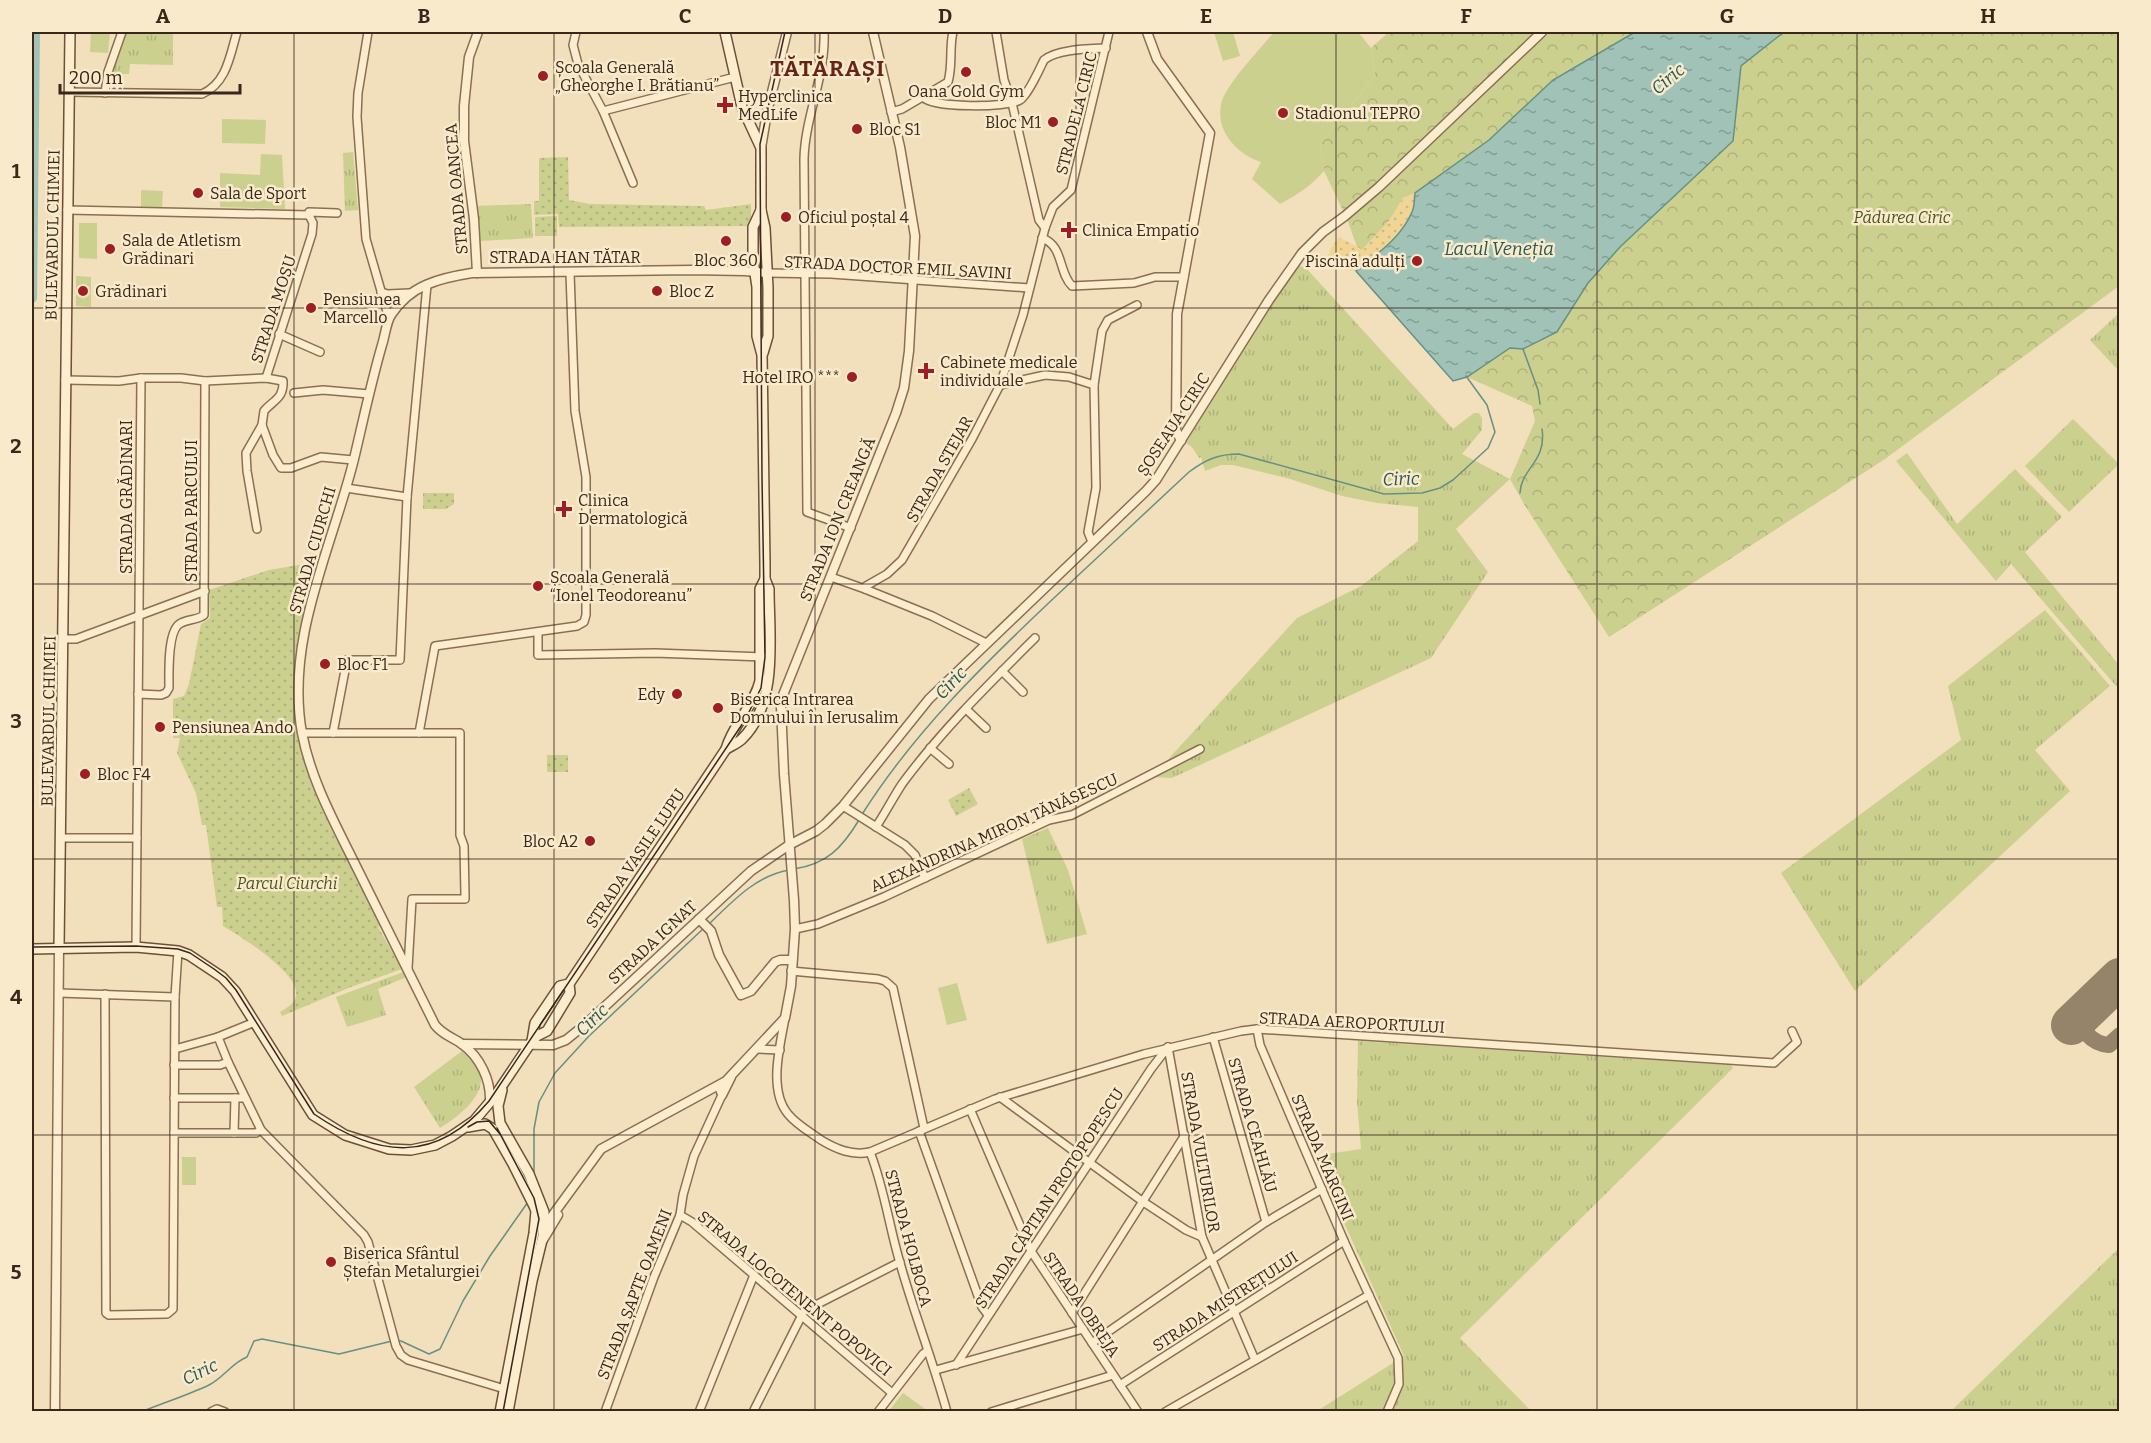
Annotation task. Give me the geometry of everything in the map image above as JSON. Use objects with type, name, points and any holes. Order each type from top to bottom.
[{"type":"main road","name":"BULEVARDUL CHIMIEI","points":[[59,948],[70,32]]},
{"type":"main road","name":"STRADA VASILE LUPU","points":[[725,32],[742,107],[761,148],[761,210],[765,228],[768,336],[762,355]]},
{"type":"main road","name":"STRADA VASILE LUPU","points":[[32,949],[136,947],[178,951],[189,955],[225,979],[255,1022],[313,1115],[345,1135],[375,1146],[411,1150],[435,1144],[463,1129],[482,1113],[530,1043],[537,1035],[548,1031],[570,993],[570,984],[726,749],[742,739],[760,712],[770,675],[766,657],[760,589],[765,579],[762,355],[757,336],[753,227],[761,210]]},
{"type":"main road","name":"STRADA VASILE LUPU","points":[[530,1043],[535,1023],[546,1006],[560,986],[570,984]]},
{"type":"main road","points":[[503,1084],[498,1106],[500,1122],[529,1174],[532,1190]]},
{"type":"main road","points":[[463,1129],[480,1124],[489,1125],[493,1129],[532,1190],[540,1219],[541,1244],[508,1390],[500,1412]]},
{"type":"main road","points":[[508,1412],[508,1390],[540,1219]]},
{"type":"street","points":[[105,93],[108,72],[122,32]]},
{"type":"street","points":[[70,92],[202,94],[220,81],[237,32]]},
{"type":"street","points":[[368,32],[358,93],[357,117],[366,239],[390,316]]},
{"type":"street","name":"STRADA OANCEA","points":[[477,273],[474,219],[464,141],[470,57],[478,32]]},
{"type":"street","points":[[576,32],[573,45],[575,54],[603,111],[633,183]]},
{"type":"street","points":[[761,148],[786,32]]},
{"type":"street","points":[[824,32],[822,73],[804,141],[807,512],[851,528]]},
{"type":"street","name":"STRADA ION CREANGĂ","points":[[786,1018],[795,929],[781,707],[783,695],[851,528],[904,388],[909,351],[915,236],[902,161],[873,32]]},
{"type":"street","points":[[891,112],[899,111],[948,82],[950,43],[953,32]]},
{"type":"street","points":[[996,32],[1004,80],[1012,103],[1039,220],[1045,228]]},
{"type":"street","name":"STRADELA CIRIC","points":[[1045,228],[1053,207],[1071,190],[1109,32]]},
{"type":"street","points":[[1147,32],[1157,59],[1210,133],[1177,314],[1176,430],[1181,441]]},
{"type":"street","name":"ȘOSEAUA CIRIC","points":[[789,845],[816,831],[846,808],[915,714],[1146,491],[1181,441],[1269,300],[1302,253],[1323,232],[1379,187],[1542,32]]},
{"type":"street","points":[[923,97],[927,102],[943,105],[1012,103],[1024,97],[1044,60],[1049,56],[1078,49],[1106,48]]},
{"type":"street","points":[[603,111],[735,76]]},
{"type":"street","points":[[67,210],[337,213]]},
{"type":"street","name":"STRADA MOȘU","points":[[257,529],[246,453],[262,424],[264,411],[277,401],[283,386],[283,381],[266,378],[312,234],[313,223],[309,214]]},
{"type":"street","name":"STRADA STEJAR","points":[[865,589],[902,560],[1000,386],[1023,315],[1045,228]]},
{"type":"street","points":[[1042,238],[1049,240],[1056,248],[1067,280],[1072,286],[1134,283],[1155,277],[1184,277]]},
{"type":"street","name":"STRADA HAN TĂTAR","points":[[390,316],[409,293],[442,279],[477,273],[691,270],[766,273]]},
{"type":"street","points":[[419,733],[435,646],[577,626],[584,622],[586,615],[586,477],[575,411],[570,273]]},
{"type":"street","name":"STRADA DOCTOR EMIL SAVINI","points":[[766,273],[831,274],[1029,288]]},
{"type":"street","points":[[333,733],[347,660],[400,660],[407,497],[427,285]]},
{"type":"street","points":[[381,292],[409,293]]},
{"type":"street","points":[[1092,542],[1088,532],[1096,488],[1094,385],[1100,342],[1104,324],[1137,305]]},
{"type":"street","name":"STRADA CIURCHI","points":[[390,316],[346,488],[323,561],[302,643],[299,710],[302,733],[318,789],[435,1025],[476,1057],[489,1082],[490,1102]]},
{"type":"street","points":[[279,334],[320,352]]},
{"type":"street","points":[[1000,386],[1045,375],[1069,377],[1094,385]]},
{"type":"street","points":[[66,380],[119,381],[141,378],[181,378],[205,381],[266,378]]},
{"type":"street","name":"STRADA GRĂDINARI","points":[[136,947],[141,378]]},
{"type":"street","name":"STRADA PARCULUI","points":[[138,694],[161,695],[168,691],[172,639],[177,626],[204,615],[205,381]]},
{"type":"street","points":[[294,393],[323,390],[369,394]]},
{"type":"street","points":[[262,424],[273,455],[281,468],[291,468],[321,458],[353,460]]},
{"type":"street","points":[[346,488],[407,497]]},
{"type":"street","points":[[831,577],[932,616],[986,643]]},
{"type":"street","points":[[64,639],[76,639],[205,591]]},
{"type":"street","points":[[538,632],[538,655],[656,653],[766,657]]},
{"type":"street","points":[[873,826],[930,748],[1035,638]]},
{"type":"street","points":[[1002,671],[1023,692]]},
{"type":"street","points":[[966,709],[986,728]]},
{"type":"street","points":[[302,733],[460,733],[460,836],[464,846],[465,899],[412,900],[408,968]]},
{"type":"street","points":[[930,748],[949,764]]},
{"type":"street","name":"ALEXANDRINA MIRON TĂNĂSESCU","points":[[795,929],[818,924],[926,878],[1049,820],[1072,815],[1200,749]]},
{"type":"street","points":[[846,808],[908,848],[915,855],[926,878]]},
{"type":"street","points":[[62,838],[137,838]]},
{"type":"street","name":"STRADA IGNAT","points":[[530,1043],[553,1045],[566,1040],[701,921],[751,871],[789,845]]},
{"type":"street","points":[[701,921],[711,932],[719,955],[741,995],[751,991],[774,962],[792,960]]},
{"type":"street","name":"BULEVARDUL CHIMIEI","points":[[55,1412],[59,948]]},
{"type":"street","points":[[105,994],[106,1313],[109,1315],[167,1314],[173,1309],[174,1065],[178,951]]},
{"type":"street","points":[[791,971],[878,979],[885,981],[893,988],[921,1129],[982,1307],[988,1315]]},
{"type":"street","points":[[59,993],[175,997]]},
{"type":"street","points":[[540,1219],[552,1216],[601,1149],[718,1086],[758,1049],[786,1018]]},
{"type":"street","name":"STRADA HOLBOCA","points":[[786,1018],[780,1050],[779,1094],[782,1104],[797,1123],[829,1144],[854,1153],[870,1152],[900,1262],[927,1351],[936,1370],[947,1412]]},
{"type":"street","points":[[175,1049],[218,1037],[255,1022]]},
{"type":"street","name":"STRADA AEROPORTULUI","points":[[870,1152],[1000,1097],[1168,1047],[1257,1029],[1774,1063],[1797,1042],[1792,1031]]},
{"type":"street","name":"STRADA MARGINI","points":[[1257,1029],[1260,1046],[1398,1358],[1399,1384],[1387,1412]]},
{"type":"street","points":[[218,1037],[261,1130],[364,1235],[396,1346],[401,1355],[408,1360],[508,1390]]},
{"type":"street","name":"STRADA CEAHLĂU","points":[[1213,1037],[1266,1222]]},
{"type":"street","points":[[462,1044],[530,1043]]},
{"type":"street","name":"STRADA VULTURILOR","points":[[1168,1047],[1202,1237],[1255,1360]]},
{"type":"street","name":"STRADA CĂPITAN PROTOPOPESCU","points":[[956,1365],[1151,1069],[1168,1047]]},
{"type":"street","points":[[758,1049],[780,1050]]},
{"type":"street","points":[[174,1065],[220,1065],[228,1062]]},
{"type":"street","points":[[722,1097],[732,1075]]},
{"type":"street","points":[[489,1082],[503,1084]]},
{"type":"street","points":[[718,1086],[722,1097]]},
{"type":"street","points":[[707,1092],[713,1092],[722,1097]]},
{"type":"street","name":"STRADA ȘAPTE OAMENI","points":[[605,1412],[680,1215],[685,1185],[694,1156],[722,1097]]},
{"type":"street","points":[[1000,1097],[1142,1201],[1186,1230],[1202,1237]]},
{"type":"street","points":[[174,1098],[245,1098]]},
{"type":"street","points":[[234,1133],[235,1098]]},
{"type":"street","name":"STRADA OBREJA","points":[[970,1108],[1031,1251],[1138,1412]]},
{"type":"street","points":[[174,1133],[256,1133],[261,1130]]},
{"type":"street","points":[[1072,1313],[1185,1135]]},
{"type":"street","points":[[1092,1343],[1266,1222],[1322,1189]]},
{"type":"street","points":[[538,1205],[550,1211],[560,1206]]},
{"type":"street","points":[[541,1244],[558,1215],[560,1206]]},
{"type":"street","name":"STRADA LOCOTENENT POPOVICI","points":[[680,1215],[685,1216],[892,1393]]},
{"type":"street","name":"STRADA MISTREȚULUI","points":[[1120,1385],[1344,1240]]},
{"type":"street","points":[[753,1412],[804,1311],[900,1262]]},
{"type":"street","points":[[699,1412],[754,1275]]},
{"type":"street","points":[[1165,1412],[1369,1295]]},
{"type":"street","points":[[936,1370],[1083,1329]]},
{"type":"street","points":[[878,1412],[927,1351]]},
{"type":"street","points":[[991,1412],[1113,1375]]},
{"type":"street","points":[[211,1412],[217,1409],[225,1412]]},
{"type":"green space","points":[[91,32],[110,32],[108,53],[90,52]]},
{"type":"green space","points":[[126,32],[173,33],[173,65],[130,64],[129,74],[112,74]]},
{"type":"green space","points":[[1214,32],[1233,32],[1240,56],[1223,61]]},
{"type":"green space","name":"Stadionul TEPRO","points":[[1274,32],[1358,32],[1371,48],[1375,75],[1320,145],[1324,171],[1303,190],[1280,204],[1252,179],[1261,162],[1243,153],[1228,138],[1223,129],[1220,109],[1227,90]]},
{"type":"green space","points":[[1389,32],[1635,32],[1553,80],[1489,140],[1415,193],[1403,198],[1389,221],[1362,250],[1357,247],[1347,219],[1324,171],[1320,145],[1375,75],[1371,48]]},
{"type":"green space","name":"Pădurea Ciric","points":[[1784,32],[2119,32],[2119,286],[1885,459],[1609,637],[1510,479],[1535,421],[1532,406],[1467,377],[1510,348],[1523,349],[1557,332],[1588,283],[1620,247],[1733,141],[1741,66]]},
{"type":"green space","points":[[222,119],[266,120],[265,144],[222,143]]},
{"type":"green space","points":[[353,152],[358,210],[345,211],[343,153]]},
{"type":"green space","points":[[261,154],[282,155],[285,209],[220,207],[220,173],[260,175]]},
{"type":"green space","points":[[568,157],[569,200],[590,204],[704,206],[706,210],[751,204],[751,226],[559,227],[558,214],[534,215],[534,201],[539,201],[539,158]]},
{"type":"green space","points":[[141,190],[163,191],[162,208],[141,208]]},
{"type":"green space","points":[[531,204],[533,238],[480,241],[478,206]]},
{"type":"green space","points":[[557,216],[557,236],[535,236],[535,217]]},
{"type":"green space","points":[[79,223],[97,223],[97,259],[79,258]]},
{"type":"green space","points":[[1298,265],[1306,268],[1453,429],[1474,413],[1479,413],[1482,418],[1482,430],[1462,454],[1510,479],[1456,529],[1488,572],[1431,658],[1172,778],[1152,777],[1297,618],[1361,586],[1418,541],[1418,507],[1377,503],[1342,496],[1290,479],[1233,465],[1221,465],[1205,471],[1201,457],[1199,458],[1192,447],[1186,443]]},
{"type":"green space","name":"Grădinari","points":[[76,276],[91,277],[91,307],[76,306]]},
{"type":"green space","points":[[2118,314],[2120,365],[2116,368],[2090,340]]},
{"type":"green space","points":[[2073,419],[2119,464],[2069,512],[2025,466]]},
{"type":"green space","points":[[1907,453],[1957,524],[2015,469],[2062,517],[2025,552],[2119,665],[2119,683],[2116,686],[2011,564],[1996,581],[1896,461]]},
{"type":"green space","points":[[423,493],[454,493],[454,504],[446,509],[423,509]]},
{"type":"green space","name":"Parcul Ciurchi","points":[[323,561],[313,595],[300,678],[307,754],[384,923],[378,927],[402,969],[351,987],[282,1016],[280,1012],[292,1003],[296,996],[295,987],[289,977],[268,956],[223,926],[222,907],[217,907],[206,825],[202,825],[196,793],[177,753],[180,738],[173,738],[173,699],[184,696],[189,684],[201,624],[210,618],[209,590],[269,570]]},
{"type":"green space","points":[[2045,610],[2110,686],[2035,750],[2070,791],[1855,991],[1781,873],[1961,740],[1948,686]]},
{"type":"green space","points":[[547,755],[568,755],[568,772],[547,772]]},
{"type":"green space","points":[[969,788],[978,804],[956,816],[948,800]]},
{"type":"green space","points":[[1048,828],[1068,870],[1087,934],[1047,944],[1022,839]]},
{"type":"green space","points":[[406,971],[409,976],[378,989],[386,1015],[347,1027],[336,997]]},
{"type":"green space","points":[[957,983],[967,1020],[947,1025],[938,988]]},
{"type":"green space","points":[[1358,1041],[1731,1065],[1733,1068],[1460,1338],[1531,1411],[1317,1411],[1404,1356],[1314,1156],[1361,1149],[1357,1102]]},
{"type":"green space","points":[[462,1051],[479,1070],[481,1082],[479,1090],[469,1105],[440,1128],[414,1087]]},
{"type":"green space","points":[[182,1157],[196,1157],[196,1185],[182,1185]]},
{"type":"green space","points":[[2119,1245],[2119,1411],[1951,1411],[2117,1250]]},
{"type":"green space","points":[[903,1393],[928,1411],[889,1411]]},
{"type":"sand","points":[[1415,193],[1413,210],[1401,230],[1356,271],[1339,269],[1327,258],[1339,237],[1363,250],[1389,221],[1403,198]]},
{"type":"water","name":"Lacul Veneția","points":[[1635,32],[1784,32],[1741,66],[1733,141],[1620,247],[1588,283],[1557,332],[1523,349],[1510,348],[1467,377],[1453,381],[1356,271],[1388,245],[1402,230],[1413,210],[1415,193],[1489,140],[1553,80]]},
{"type":"waterway","points":[[32,298],[35,32]]},
{"type":"waterway","points":[[1523,349],[1538,390],[1540,404]]},
{"type":"waterway","name":"Ciric","points":[[861,816],[903,756],[951,700],[1055,597],[1189,472],[1212,458],[1239,454],[1384,494],[1422,493],[1440,488],[1453,480],[1488,448],[1495,432],[1487,405],[1466,376]]},
{"type":"waterway","points":[[1520,493],[1521,484],[1541,449],[1542,429]]},
{"type":"waterway","name":"Ciric","points":[[794,869],[825,859],[840,846],[859,820]]},
{"type":"waterway","name":"Ciric","points":[[708,925],[735,899],[755,884],[789,870]]},
{"type":"waterway","name":"Ciric","points":[[534,1173],[534,1129],[539,1102],[555,1073],[589,1036],[704,928]]},
{"type":"waterway","name":"Ciric","points":[[396,1341],[401,1341],[429,1354],[440,1349],[463,1301],[490,1256],[528,1202]]},
{"type":"waterway","name":"Ciric","points":[[141,1412],[214,1382],[237,1362],[247,1357],[254,1341],[262,1339],[339,1354],[392,1341]]},
{"type":"taxiway","points":[[2110,987],[2097,990],[2088,997],[2081,1016],[2083,1026],[2088,1035],[2109,1045],[2120,1035]]},
{"type":"runway","points":[[2071,1025],[2120,978]]},
{"type":"tram line","points":[[32,947],[136,946],[178,949],[190,953],[226,978],[236,990],[314,1114],[338,1129],[361,1139],[384,1146],[406,1148],[427,1144],[448,1136],[469,1121],[489,1101],[745,720],[761,688],[765,657],[760,144],[785,32]]},
{"type":"tram line","points":[[468,1127],[477,1122],[489,1121],[500,1134]]},
{"type":"tram line","points":[[497,1128],[534,1198],[539,1219],[503,1412]]},
{"type":"place","name":"Oana Gold Gym","points":[[966,72]]},
{"type":"place","name":"Școala Generală „Gheorghe I. Brătianu”","points":[[543,76]]},
{"type":"place","name":"Hyperclinica MedLife","points":[[725,105]]},
{"type":"place","name":"Stadionul TEPRO","points":[[1283,113]]},
{"type":"place","name":"Bloc M1","points":[[1053,122]]},
{"type":"place","name":"Bloc S1","points":[[857,129]]},
{"type":"place","name":"Sala de Sport","points":[[198,193]]},
{"type":"place","name":"Oficiul poștal 4","points":[[786,217]]},
{"type":"place","name":"Clinica Empatio","points":[[1069,230]]},
{"type":"place","name":"Bloc 360","points":[[726,241]]},
{"type":"place","name":"Sala de Atletism Grădinari","points":[[110,249]]},
{"type":"place","name":"Piscină adulți","points":[[1417,261]]},
{"type":"place","name":"Grădinari","points":[[83,291]]},
{"type":"place","name":"Bloc Z","points":[[657,291]]},
{"type":"place","name":"Pensiunea Marcello","points":[[311,308]]},
{"type":"place","name":"Cabinete medicale individuale","points":[[926,371]]},
{"type":"place","name":"Hotel IRO ***","points":[[852,377]]},
{"type":"place","name":"Clinica Dermatologică","points":[[564,509]]},
{"type":"place","name":"Școala Generală “Ionel Teodoreanu”","points":[[538,586]]},
{"type":"place","name":"Bloc F1","points":[[325,664]]},
{"type":"place","name":"Edy","points":[[677,694]]},
{"type":"place","name":"Biserica Intrarea Domnului în Ierusalim","points":[[718,708]]},
{"type":"place","name":"Pensiunea Ando","points":[[160,727]]},
{"type":"place","name":"Bloc F4","points":[[85,774]]},
{"type":"place","name":"Bloc A2","points":[[590,841]]},
{"type":"place","name":"Biserica Sfântul Ștefan Metalurgiei","points":[[331,1262]]},
{"type":"district","name":"TĂTĂRAȘI","points":[[828,68]]}]
